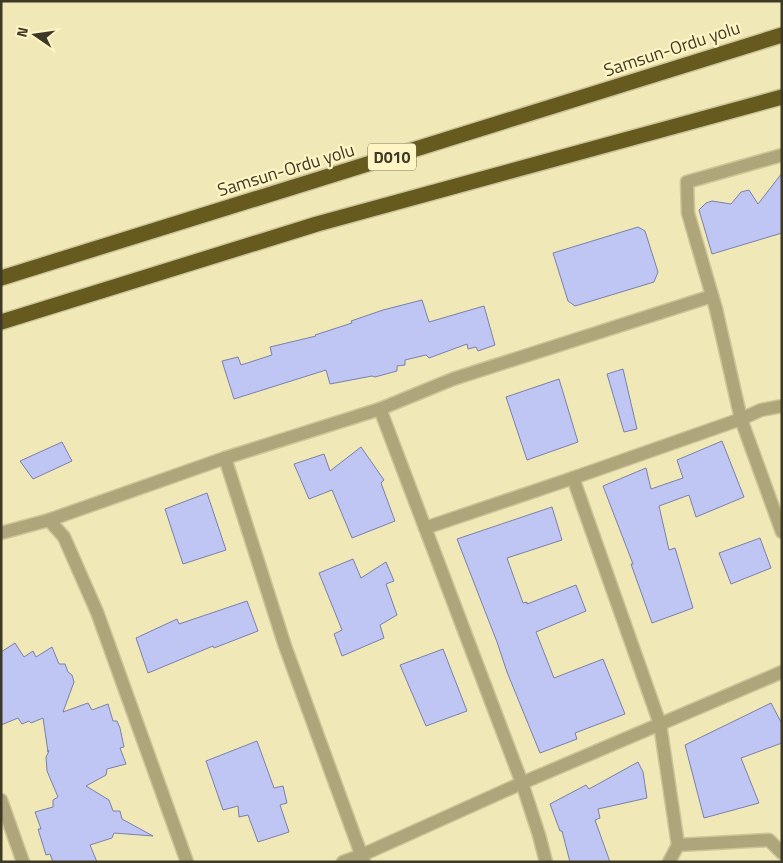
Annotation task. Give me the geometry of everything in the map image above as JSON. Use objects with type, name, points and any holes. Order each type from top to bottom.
[{"type":"highway","name":"Samsun-Ordu yolu","points":[[1,278],[782,34]]},
{"type":"highway","name":"D010","points":[[1,322],[317,224],[782,96]]},
{"type":"street","points":[[782,155],[686,182],[688,213],[712,296],[741,419],[782,532]]},
{"type":"street","points":[[1,533],[49,520],[226,458],[380,409],[453,379],[712,296]]},
{"type":"street","points":[[425,528],[573,478],[741,419],[761,410],[782,406]]},
{"type":"street","points":[[380,409],[522,783],[546,862]]},
{"type":"street","points":[[226,458],[285,646],[363,859]]},
{"type":"street","points":[[573,478],[660,724],[678,845],[668,862]]},
{"type":"street","points":[[49,520],[64,537],[98,612],[187,862]]},
{"type":"street","points":[[343,862],[363,859],[522,783],[782,672]]},
{"type":"street","points":[[1,800],[23,862]]},
{"type":"street","points":[[678,845],[769,840],[782,853]]},
{"type":"building","points":[[782,173],[782,233],[712,254],[699,210],[706,203],[712,201],[731,204],[741,192],[749,190],[758,204]]},
{"type":"building","points":[[638,227],[645,231],[658,272],[654,282],[575,306],[568,301],[553,253]]},
{"type":"building","points":[[422,300],[429,322],[484,306],[495,345],[478,351],[476,347],[468,349],[467,344],[429,358],[426,355],[405,360],[405,365],[397,366],[397,371],[375,377],[330,384],[326,370],[234,399],[222,361],[238,357],[241,365],[272,355],[270,347],[316,336],[383,310]]},
{"type":"building","points":[[623,369],[637,429],[624,432],[607,374]]},
{"type":"building","points":[[559,379],[578,442],[527,460],[506,397]]},
{"type":"building","points":[[722,441],[744,497],[696,517],[689,495],[659,506],[669,550],[675,548],[693,608],[652,623],[631,564],[633,564],[603,486],[646,468],[651,489],[683,478],[677,460]]},
{"type":"building","points":[[62,442],[72,461],[33,479],[20,461]]},
{"type":"building","points":[[361,447],[384,480],[381,483],[395,521],[352,538],[332,490],[309,499],[294,464],[324,454],[330,471]]},
{"type":"building","points":[[207,493],[226,550],[183,564],[165,509]]},
{"type":"building","points":[[552,507],[562,540],[507,558],[523,603],[527,602],[527,604],[576,585],[586,611],[536,632],[554,678],[603,659],[625,714],[575,733],[577,739],[540,753],[457,539]]},
{"type":"building","points":[[760,538],[771,568],[731,584],[719,553]]},
{"type":"building","points":[[353,559],[361,578],[386,562],[394,581],[386,584],[397,615],[380,625],[384,638],[342,656],[334,634],[342,630],[319,573]]},
{"type":"building","points":[[247,601],[258,631],[214,648],[213,646],[148,673],[136,638],[177,619],[179,624]]},
{"type":"building","points":[[15,643],[24,657],[33,651],[36,657],[52,647],[59,664],[65,664],[74,682],[63,712],[88,703],[92,710],[108,704],[113,721],[117,721],[120,728],[124,747],[120,748],[126,764],[107,769],[106,775],[86,786],[109,800],[113,811],[120,811],[122,819],[153,836],[114,833],[112,838],[90,845],[97,862],[53,862],[50,854],[46,855],[38,829],[41,829],[35,812],[53,807],[53,800],[58,797],[47,771],[46,757],[49,751],[43,718],[31,723],[29,721],[22,724],[18,718],[1,725],[1,652]]},
{"type":"building","points":[[443,649],[467,711],[426,726],[400,665]]},
{"type":"building","points":[[771,703],[782,724],[782,743],[741,758],[759,803],[704,818],[685,745]]},
{"type":"building","points":[[257,741],[274,788],[283,786],[287,803],[280,805],[289,832],[258,842],[248,815],[239,817],[238,806],[223,810],[206,761]]},
{"type":"building","points":[[638,762],[643,772],[647,798],[598,809],[600,818],[595,820],[610,862],[570,862],[562,831],[560,831],[550,804],[586,785],[589,789]]}]
